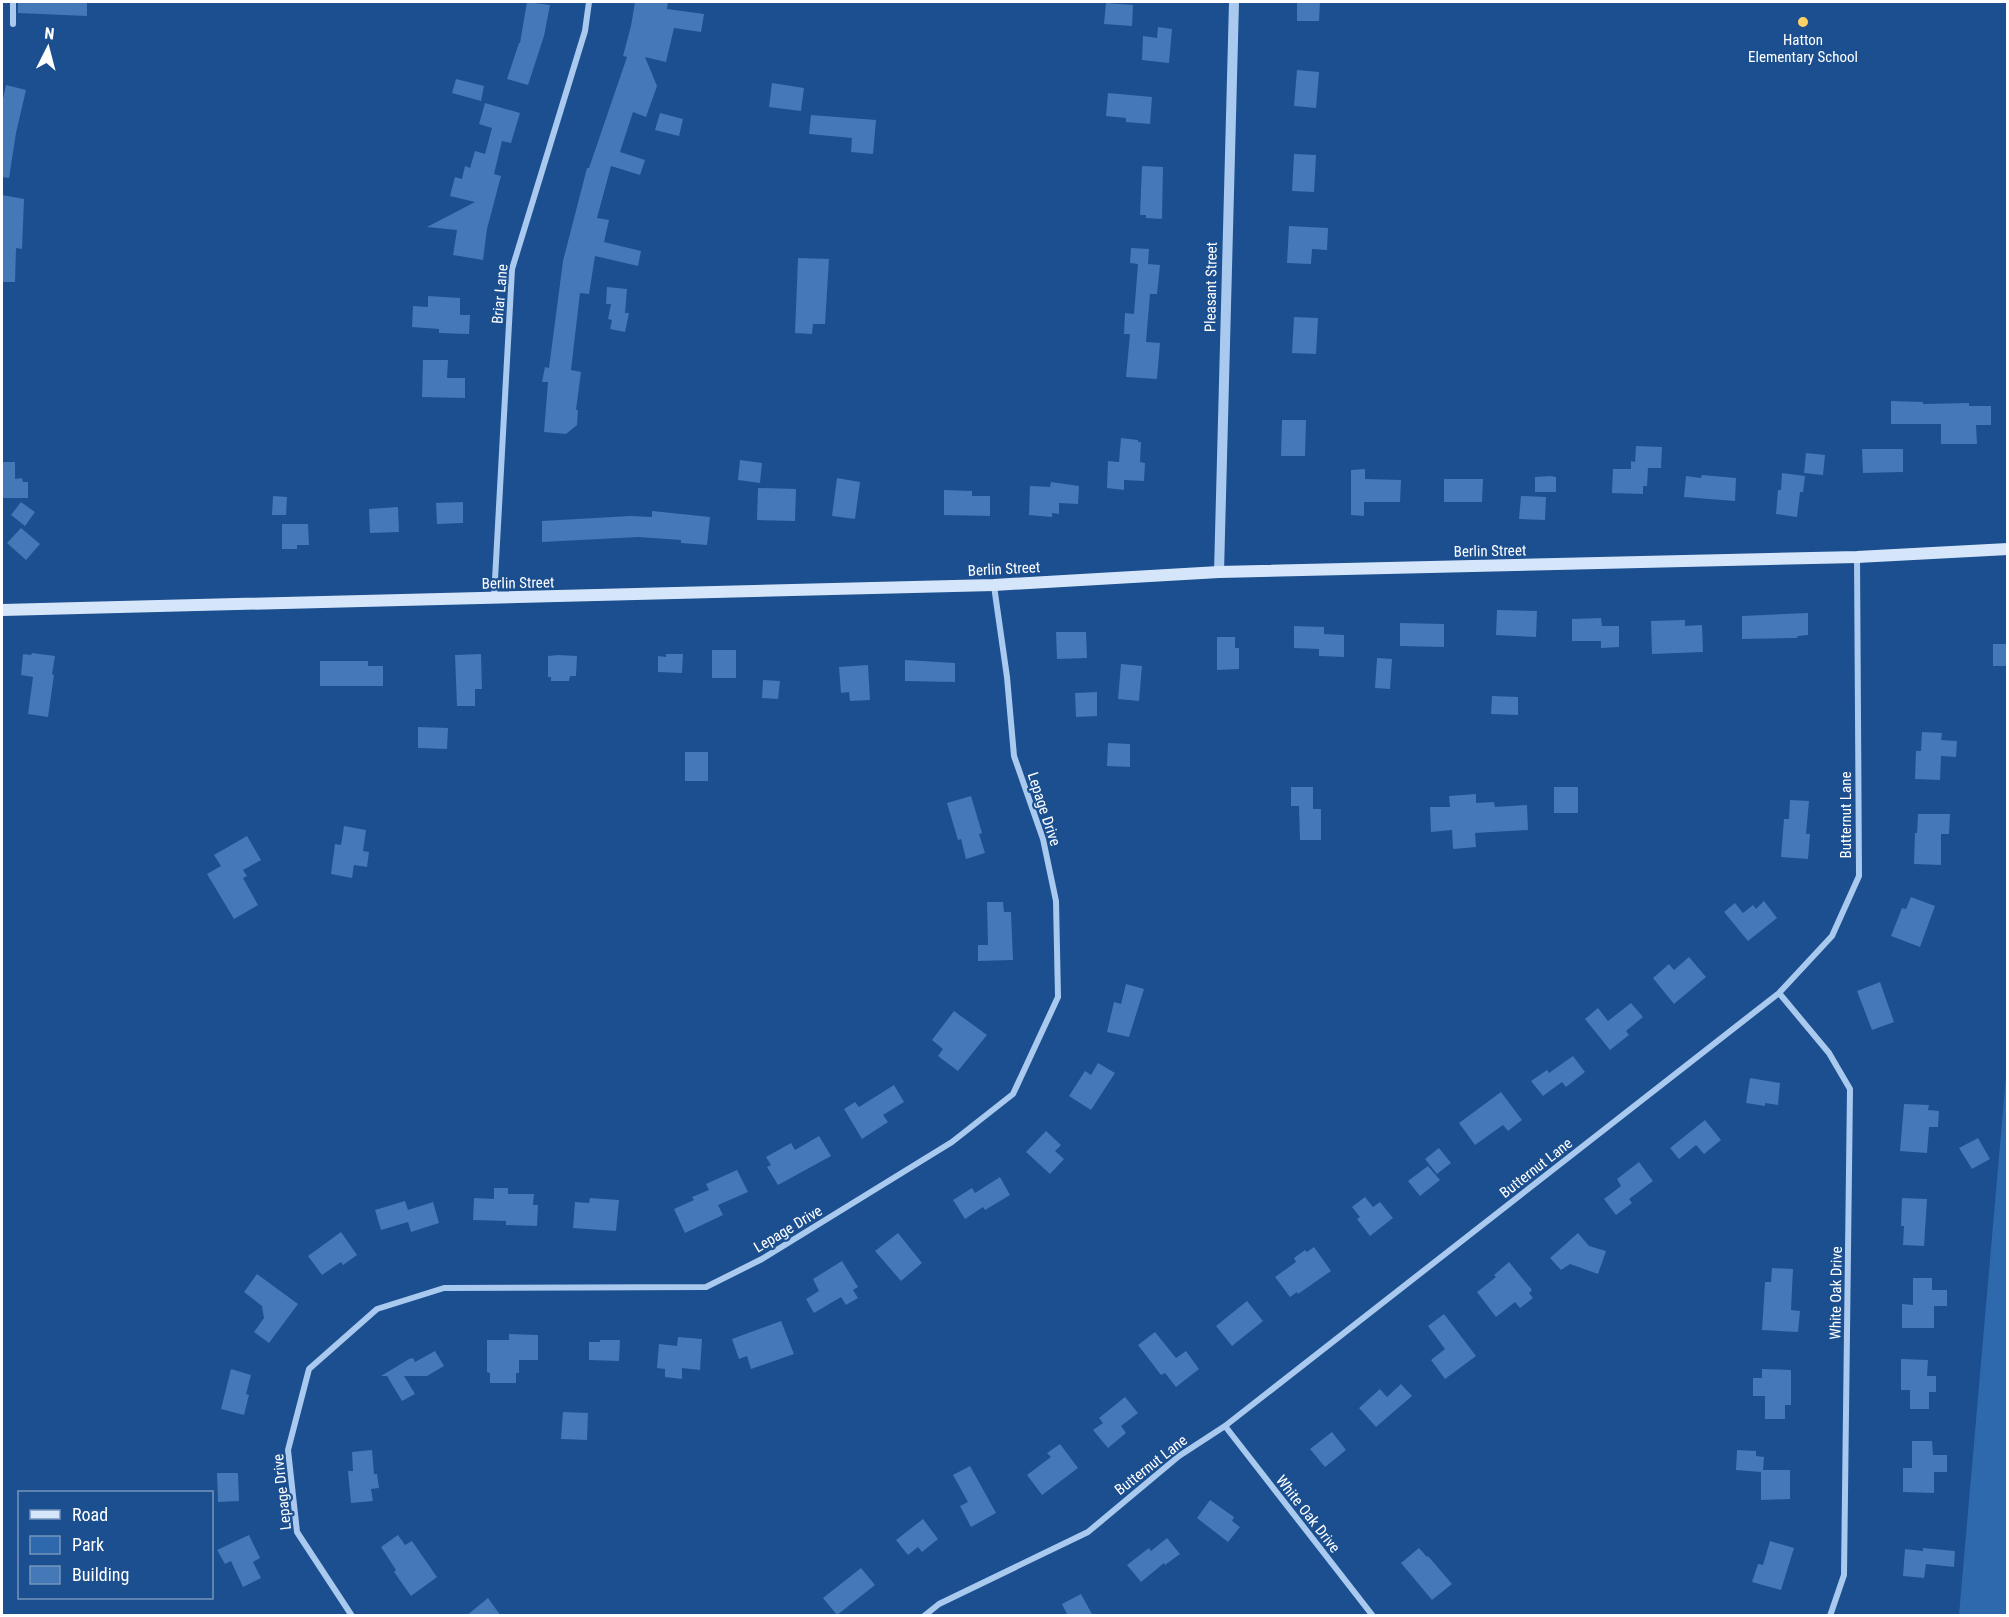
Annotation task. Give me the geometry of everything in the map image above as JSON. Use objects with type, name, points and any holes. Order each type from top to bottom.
[{"type":"main road","name":"Berlin Street","points":[[2,610],[994,585],[1219,572],[1857,558],[2007,549]]},
{"type":"street","points":[[13,2],[13,24]]},
{"type":"street","name":"Briar Lane","points":[[494,598],[512,269],[585,31],[589,2]]},
{"type":"street","name":"Pleasant Street","points":[[1219,572],[1234,2]]},
{"type":"street","name":"Butternut Lane","points":[[924,1616],[939,1604],[1088,1532],[1179,1456],[1225,1426],[1779,993],[1832,936],[1859,876],[1857,558]]},
{"type":"street","name":"Lepage Drive","points":[[352,1616],[297,1532],[288,1450],[309,1369],[377,1309],[444,1288],[706,1287],[762,1259],[952,1142],[1013,1094],[1058,997],[1056,901],[1043,839],[1014,756],[1007,677],[994,585]]},
{"type":"street","name":"White Oak Drive","points":[[1779,993],[1829,1053],[1850,1089],[1844,1575],[1830,1616]]},
{"type":"street","name":"White Oak Drive","points":[[1225,1426],[1373,1616]]},
{"type":"green space","points":[[2007,1065],[2007,1615],[1959,1615]]},
{"type":"building","points":[[18,2],[87,2],[87,16],[18,13]]},
{"type":"building","points":[[527,2],[550,5],[544,36],[528,85],[507,79],[520,43]]},
{"type":"building","points":[[635,2],[668,2],[667,9],[704,14],[701,32],[674,28],[666,62],[645,57],[657,86],[646,117],[633,112],[620,152],[645,160],[640,175],[611,166],[597,218],[609,220],[604,242],[641,251],[638,266],[595,256],[589,294],[580,293],[571,370],[581,372],[576,410],[578,410],[577,425],[566,434],[544,432],[548,382],[542,382],[545,367],[549,368],[563,261],[587,168],[589,168],[627,57],[623,56]]},
{"type":"building","points":[[1297,2],[1320,2],[1319,21],[1297,21]]},
{"type":"building","points":[[1106,3],[1133,5],[1132,26],[1104,24]]},
{"type":"building","points":[[1158,27],[1172,29],[1169,63],[1142,60],[1143,36],[1157,38]]},
{"type":"building","points":[[1297,70],[1319,72],[1316,108],[1294,106]]},
{"type":"building","points":[[456,79],[484,86],[481,101],[452,93]]},
{"type":"building","points":[[772,83],[804,88],[801,111],[769,107]]},
{"type":"building","points":[[6,85],[26,90],[9,178],[2,177],[2,103]]},
{"type":"building","points":[[1108,93],[1152,97],[1150,124],[1126,122],[1126,118],[1106,116]]},
{"type":"building","points":[[485,103],[520,113],[511,143],[502,141],[494,174],[501,176],[487,229],[483,260],[453,255],[457,230],[427,227],[475,202],[450,196],[455,177],[462,179],[465,166],[470,168],[475,151],[485,154],[492,128],[479,124]]},
{"type":"building","points":[[660,113],[683,119],[679,136],[655,130]]},
{"type":"building","points":[[811,115],[876,120],[873,154],[851,152],[852,138],[809,134]]},
{"type":"building","points":[[1294,154],[1316,155],[1314,192],[1292,191]]},
{"type":"building","points":[[1142,166],[1163,167],[1162,219],[1146,218],[1146,215],[1140,215]]},
{"type":"building","points":[[2,195],[24,199],[22,249],[16,248],[15,282],[2,282]]},
{"type":"building","points":[[1289,226],[1328,228],[1327,250],[1312,249],[1311,264],[1287,263]]},
{"type":"building","points":[[1131,248],[1149,249],[1148,264],[1160,265],[1157,294],[1150,294],[1146,342],[1160,343],[1157,379],[1126,377],[1130,334],[1124,334],[1125,313],[1134,314],[1138,264],[1130,263]]},
{"type":"building","points":[[798,258],[829,259],[825,324],[813,324],[812,334],[795,333]]},
{"type":"building","points":[[607,287],[627,289],[625,313],[629,313],[625,332],[610,329],[612,320],[608,319],[611,304],[606,304]]},
{"type":"building","points":[[428,296],[460,298],[460,315],[470,315],[469,334],[439,333],[439,329],[412,327],[413,306],[428,307]]},
{"type":"building","points":[[1294,317],[1318,318],[1316,354],[1292,353]]},
{"type":"building","points":[[423,360],[448,360],[447,378],[465,378],[465,398],[422,397]]},
{"type":"building","points":[[1891,401],[1923,402],[1923,404],[1969,403],[1969,406],[1991,406],[1991,425],[1976,425],[1977,444],[1941,444],[1941,424],[1891,424]]},
{"type":"building","points":[[1282,420],[1306,420],[1305,456],[1281,456]]},
{"type":"building","points":[[1121,438],[1141,442],[1140,462],[1145,463],[1144,481],[1124,480],[1124,490],[1107,488],[1108,461],[1119,462]]},
{"type":"building","points":[[1636,446],[1662,447],[1661,468],[1648,468],[1647,486],[1643,486],[1643,494],[1612,493],[1613,469],[1631,469],[1631,461],[1635,462]]},
{"type":"building","points":[[1862,449],[1903,449],[1903,472],[1863,473]]},
{"type":"building","points":[[1806,453],[1825,455],[1823,475],[1804,473]]},
{"type":"building","points":[[740,460],[762,463],[760,483],[738,480]]},
{"type":"building","points":[[2,462],[15,462],[15,479],[22,478],[23,482],[28,482],[28,498],[2,498]]},
{"type":"building","points":[[1365,469],[1365,479],[1401,480],[1400,502],[1364,502],[1364,516],[1351,515],[1351,470]]},
{"type":"building","points":[[1782,473],[1805,476],[1803,492],[1800,492],[1797,517],[1776,514]]},
{"type":"building","points":[[1702,475],[1736,478],[1735,501],[1684,497],[1686,476],[1701,478]]},
{"type":"building","points":[[1535,477],[1556,477],[1556,492],[1535,492]]},
{"type":"building","points":[[837,478],[860,482],[855,519],[832,516]]},
{"type":"building","points":[[1444,479],[1483,479],[1482,502],[1444,502]]},
{"type":"building","points":[[1051,482],[1079,486],[1078,504],[1059,503],[1059,514],[1052,513],[1052,517],[1029,515],[1030,486],[1050,487]]},
{"type":"building","points":[[758,488],[796,489],[795,521],[757,520]]},
{"type":"building","points":[[944,490],[972,491],[972,496],[990,496],[990,516],[944,515]]},
{"type":"building","points":[[273,496],[287,497],[286,515],[272,515]]},
{"type":"building","points":[[1521,496],[1546,497],[1545,520],[1519,519]]},
{"type":"building","points":[[21,502],[35,512],[25,526],[11,515]]},
{"type":"building","points":[[463,502],[463,523],[437,524],[436,503]]},
{"type":"building","points":[[398,507],[399,532],[370,533],[369,509]]},
{"type":"building","points":[[652,511],[710,517],[707,545],[681,543],[681,540],[638,537],[542,542],[542,521],[652,517]]},
{"type":"building","points":[[282,524],[308,524],[309,545],[297,545],[297,549],[282,549]]},
{"type":"building","points":[[21,528],[40,544],[26,560],[7,543]]},
{"type":"building","points":[[1497,610],[1537,611],[1536,637],[1496,635]]},
{"type":"building","points":[[1808,613],[1808,635],[1797,638],[1742,639],[1742,616]]},
{"type":"building","points":[[1601,618],[1602,626],[1619,626],[1619,647],[1601,648],[1601,641],[1572,641],[1572,619]]},
{"type":"building","points":[[1685,620],[1685,626],[1702,625],[1703,652],[1652,654],[1651,621]]},
{"type":"building","points":[[1400,623],[1444,624],[1444,647],[1400,646]]},
{"type":"building","points":[[1294,626],[1324,627],[1324,634],[1344,635],[1344,657],[1319,656],[1319,649],[1294,648]]},
{"type":"building","points":[[1056,632],[1086,632],[1087,658],[1057,659]]},
{"type":"building","points":[[1217,637],[1235,637],[1235,648],[1239,648],[1239,669],[1217,670]]},
{"type":"building","points":[[1993,644],[2007,644],[2007,666],[1993,666]]},
{"type":"building","points":[[712,650],[736,650],[736,678],[712,678]]},
{"type":"building","points":[[32,653],[55,656],[48,717],[28,714],[33,677],[21,675],[23,654],[31,655]]},
{"type":"building","points":[[481,654],[482,689],[475,689],[475,706],[457,706],[455,655]]},
{"type":"building","points":[[666,654],[683,654],[682,673],[658,672],[658,656],[666,657]]},
{"type":"building","points":[[548,656],[577,656],[576,676],[570,676],[569,681],[551,681],[551,677],[548,677]]},
{"type":"building","points":[[1377,658],[1392,659],[1390,689],[1375,688]]},
{"type":"building","points":[[905,660],[955,663],[955,682],[905,681]]},
{"type":"building","points":[[320,661],[368,661],[368,666],[383,666],[383,686],[320,686]]},
{"type":"building","points":[[1121,664],[1142,666],[1139,701],[1118,699]]},
{"type":"building","points":[[868,665],[870,700],[850,701],[849,692],[841,693],[839,667]]},
{"type":"building","points":[[763,680],[780,681],[778,699],[762,698]]},
{"type":"building","points":[[1097,692],[1097,716],[1076,717],[1075,693]]},
{"type":"building","points":[[1492,696],[1518,697],[1518,715],[1491,714]]},
{"type":"building","points":[[418,727],[448,728],[447,749],[418,748]]},
{"type":"building","points":[[1922,732],[1942,733],[1941,740],[1957,741],[1956,757],[1941,756],[1940,780],[1915,779],[1916,751],[1921,751]]},
{"type":"building","points":[[1108,743],[1130,744],[1130,767],[1107,766]]},
{"type":"building","points":[[685,752],[708,752],[708,781],[685,781]]},
{"type":"building","points":[[1291,787],[1313,787],[1313,809],[1321,809],[1321,840],[1300,840],[1299,806],[1291,806]]},
{"type":"building","points":[[1554,787],[1578,787],[1578,813],[1554,813]]},
{"type":"building","points":[[1476,794],[1476,803],[1494,802],[1495,807],[1527,805],[1528,830],[1475,833],[1476,847],[1453,849],[1452,830],[1431,832],[1430,807],[1450,807],[1449,796]]},
{"type":"building","points":[[971,796],[982,833],[979,834],[985,853],[966,859],[947,803]]},
{"type":"building","points":[[1790,800],[1809,801],[1806,834],[1810,834],[1808,859],[1781,857],[1784,819],[1789,819]]},
{"type":"building","points":[[1918,814],[1950,814],[1949,834],[1941,834],[1941,865],[1914,864]]},
{"type":"building","points":[[344,826],[366,830],[363,851],[369,852],[367,867],[354,865],[352,878],[331,874],[335,844],[341,845]]},
{"type":"building","points":[[247,836],[261,860],[243,870],[247,876],[243,878],[258,905],[234,919],[207,874],[221,866],[214,855]]},
{"type":"building","points":[[1911,897],[1935,906],[1920,947],[1891,936],[1902,908],[1906,909]]},
{"type":"building","points":[[1764,901],[1777,918],[1748,941],[1724,912],[1735,903],[1743,913],[1753,905],[1756,909]]},
{"type":"building","points":[[987,902],[1003,902],[1004,912],[1011,912],[1013,960],[978,961],[978,945],[988,945]]},
{"type":"building","points":[[1689,957],[1706,977],[1674,1004],[1653,978],[1669,964],[1674,970]]},
{"type":"building","points":[[1880,982],[1894,1022],[1872,1030],[1857,991]]},
{"type":"building","points":[[1126,984],[1144,989],[1129,1037],[1107,1032],[1114,1002],[1121,1004]]},
{"type":"building","points":[[1631,1003],[1643,1017],[1626,1031],[1629,1035],[1610,1050],[1585,1019],[1598,1008],[1608,1021]]},
{"type":"building","points":[[954,1011],[987,1035],[958,1071],[938,1056],[943,1049],[932,1040]]},
{"type":"building","points":[[1573,1056],[1585,1072],[1566,1087],[1562,1082],[1543,1096],[1531,1081],[1547,1070],[1549,1073]]},
{"type":"building","points":[[1098,1063],[1115,1073],[1091,1110],[1069,1096],[1085,1071],[1091,1075]]},
{"type":"building","points":[[1750,1078],[1780,1083],[1778,1105],[1765,1103],[1765,1106],[1746,1103]]},
{"type":"building","points":[[894,1085],[904,1102],[883,1115],[888,1122],[862,1139],[844,1109],[855,1102],[859,1107]]},
{"type":"building","points":[[1501,1092],[1522,1120],[1508,1131],[1503,1125],[1475,1145],[1459,1123]]},
{"type":"building","points":[[1904,1104],[1929,1105],[1928,1110],[1939,1111],[1938,1127],[1929,1127],[1927,1153],[1900,1151]]},
{"type":"building","points":[[1705,1120],[1721,1140],[1704,1154],[1696,1145],[1679,1159],[1670,1148]]},
{"type":"building","points":[[1046,1131],[1061,1145],[1055,1151],[1064,1159],[1050,1174],[1026,1152]]},
{"type":"building","points":[[819,1136],[831,1156],[778,1185],[767,1167],[771,1165],[766,1157],[791,1143],[795,1150]]},
{"type":"building","points":[[1978,1138],[1990,1159],[1972,1169],[1959,1148]]},
{"type":"building","points":[[1439,1148],[1451,1163],[1437,1174],[1425,1159]]},
{"type":"building","points":[[1639,1162],[1653,1181],[1629,1199],[1632,1203],[1616,1215],[1604,1199],[1621,1186],[1617,1179]]},
{"type":"building","points":[[1428,1166],[1440,1180],[1420,1196],[1408,1181]]},
{"type":"building","points":[[737,1170],[748,1192],[718,1205],[723,1215],[685,1233],[674,1209],[694,1200],[692,1197],[709,1190],[706,1184]]},
{"type":"building","points":[[1000,1177],[1010,1195],[985,1210],[983,1207],[965,1219],[953,1200],[972,1188],[975,1193]]},
{"type":"building","points":[[494,1188],[508,1188],[508,1194],[534,1194],[533,1205],[538,1205],[537,1226],[506,1225],[506,1221],[473,1220],[474,1198],[494,1199]]},
{"type":"building","points":[[1365,1197],[1373,1207],[1380,1202],[1393,1218],[1370,1236],[1357,1219],[1360,1217],[1352,1207]]},
{"type":"building","points":[[590,1198],[619,1200],[616,1231],[573,1228],[575,1202],[589,1203]]},
{"type":"building","points":[[1902,1198],[1927,1199],[1924,1246],[1903,1245]]},
{"type":"building","points":[[405,1201],[408,1210],[433,1202],[439,1223],[411,1232],[408,1222],[381,1230],[375,1210]]},
{"type":"building","points":[[341,1232],[357,1255],[343,1265],[341,1262],[322,1275],[308,1256]]},
{"type":"building","points":[[898,1233],[922,1263],[901,1281],[875,1251]]},
{"type":"building","points":[[1578,1233],[1589,1246],[1606,1251],[1598,1274],[1570,1264],[1561,1270],[1550,1258]]},
{"type":"building","points":[[1314,1247],[1331,1271],[1290,1297],[1275,1277],[1296,1262],[1294,1258]]},
{"type":"building","points":[[842,1261],[858,1287],[853,1290],[858,1298],[846,1305],[841,1297],[814,1313],[806,1299],[819,1291],[813,1279]]},
{"type":"building","points":[[1509,1262],[1532,1290],[1529,1293],[1533,1298],[1520,1308],[1515,1302],[1496,1317],[1477,1292],[1496,1277],[1494,1275]]},
{"type":"building","points":[[1772,1268],[1793,1269],[1791,1310],[1800,1311],[1798,1332],[1762,1330],[1765,1282],[1771,1282]]},
{"type":"building","points":[[257,1274],[298,1304],[269,1343],[254,1332],[264,1318],[262,1306],[244,1292]]},
{"type":"building","points":[[1913,1278],[1932,1278],[1932,1290],[1947,1290],[1947,1306],[1934,1306],[1934,1328],[1902,1328],[1902,1304],[1913,1305]]},
{"type":"building","points":[[1247,1301],[1263,1321],[1232,1346],[1216,1326]]},
{"type":"building","points":[[1444,1314],[1476,1356],[1445,1379],[1431,1360],[1445,1349],[1428,1326]]},
{"type":"building","points":[[781,1321],[794,1354],[751,1369],[747,1356],[739,1359],[732,1339]]},
{"type":"building","points":[[1155,1332],[1176,1358],[1186,1351],[1199,1369],[1176,1387],[1165,1373],[1161,1375],[1138,1345]]},
{"type":"building","points":[[509,1334],[538,1335],[538,1360],[519,1360],[516,1383],[490,1383],[490,1373],[487,1372],[487,1340],[509,1340]]},
{"type":"building","points":[[678,1337],[702,1339],[700,1370],[682,1368],[682,1379],[665,1377],[665,1369],[657,1368],[659,1344],[677,1346]]},
{"type":"building","points":[[600,1340],[620,1340],[619,1361],[589,1360],[589,1342],[600,1342]]},
{"type":"building","points":[[435,1351],[444,1366],[427,1376],[404,1376],[415,1394],[402,1401],[387,1376],[381,1376],[409,1359],[413,1358],[415,1362]]},
{"type":"building","points":[[1901,1359],[1928,1360],[1927,1376],[1936,1376],[1936,1392],[1929,1392],[1929,1409],[1910,1409],[1910,1390],[1901,1390]]},
{"type":"building","points":[[231,1369],[251,1375],[244,1415],[221,1409]]},
{"type":"building","points":[[1762,1369],[1791,1370],[1791,1405],[1785,1405],[1785,1419],[1765,1419],[1765,1396],[1753,1396],[1753,1378],[1762,1378]]},
{"type":"building","points":[[1401,1384],[1412,1396],[1376,1427],[1359,1408],[1380,1389],[1387,1397]]},
{"type":"building","points":[[1125,1397],[1138,1413],[1121,1426],[1126,1433],[1108,1448],[1093,1430],[1103,1423],[1099,1418]]},
{"type":"building","points":[[563,1412],[588,1413],[587,1440],[561,1439]]},
{"type":"building","points":[[1332,1432],[1346,1450],[1325,1467],[1310,1449]]},
{"type":"building","points":[[1912,1441],[1932,1441],[1933,1455],[1947,1455],[1947,1472],[1934,1472],[1934,1493],[1903,1492],[1903,1468],[1912,1468]]},
{"type":"building","points":[[1060,1444],[1078,1468],[1042,1495],[1027,1475],[1051,1457],[1047,1453]]},
{"type":"building","points":[[372,1450],[374,1474],[377,1474],[379,1488],[371,1489],[373,1501],[351,1503],[348,1471],[353,1471],[352,1452]]},
{"type":"building","points":[[1737,1450],[1756,1451],[1756,1456],[1764,1457],[1763,1470],[1790,1470],[1790,1499],[1761,1500],[1761,1472],[1736,1470]]},
{"type":"building","points":[[970,1466],[996,1513],[971,1527],[960,1506],[968,1502],[953,1475]]},
{"type":"building","points":[[217,1473],[238,1473],[239,1501],[218,1502]]},
{"type":"building","points":[[1210,1500],[1234,1517],[1232,1521],[1240,1527],[1228,1542],[1197,1518]]},
{"type":"building","points":[[923,1519],[938,1539],[922,1552],[918,1547],[908,1555],[896,1540]]},
{"type":"building","points":[[249,1535],[260,1558],[253,1562],[261,1578],[243,1587],[231,1561],[225,1564],[217,1550]]},
{"type":"building","points":[[398,1535],[405,1545],[412,1541],[437,1577],[411,1596],[394,1572],[396,1570],[381,1547]]},
{"type":"building","points":[[1167,1538],[1180,1554],[1165,1565],[1164,1563],[1141,1582],[1127,1565],[1149,1548],[1151,1551]]},
{"type":"building","points":[[1770,1541],[1794,1548],[1781,1590],[1752,1582],[1758,1564],[1763,1565]]},
{"type":"building","points":[[1419,1548],[1452,1584],[1432,1600],[1401,1563]]},
{"type":"building","points":[[1923,1548],[1955,1551],[1954,1567],[1926,1564],[1924,1578],[1903,1576],[1905,1549],[1923,1551]]},
{"type":"building","points":[[861,1568],[875,1585],[837,1615],[823,1598]]},
{"type":"building","points":[[1081,1594],[1093,1616],[1068,1616],[1062,1604]]},
{"type":"building","points":[[488,1598],[501,1616],[466,1616]]},
{"type":"place","name":"Hatton Elementary School","points":[[1803,22]]}]
